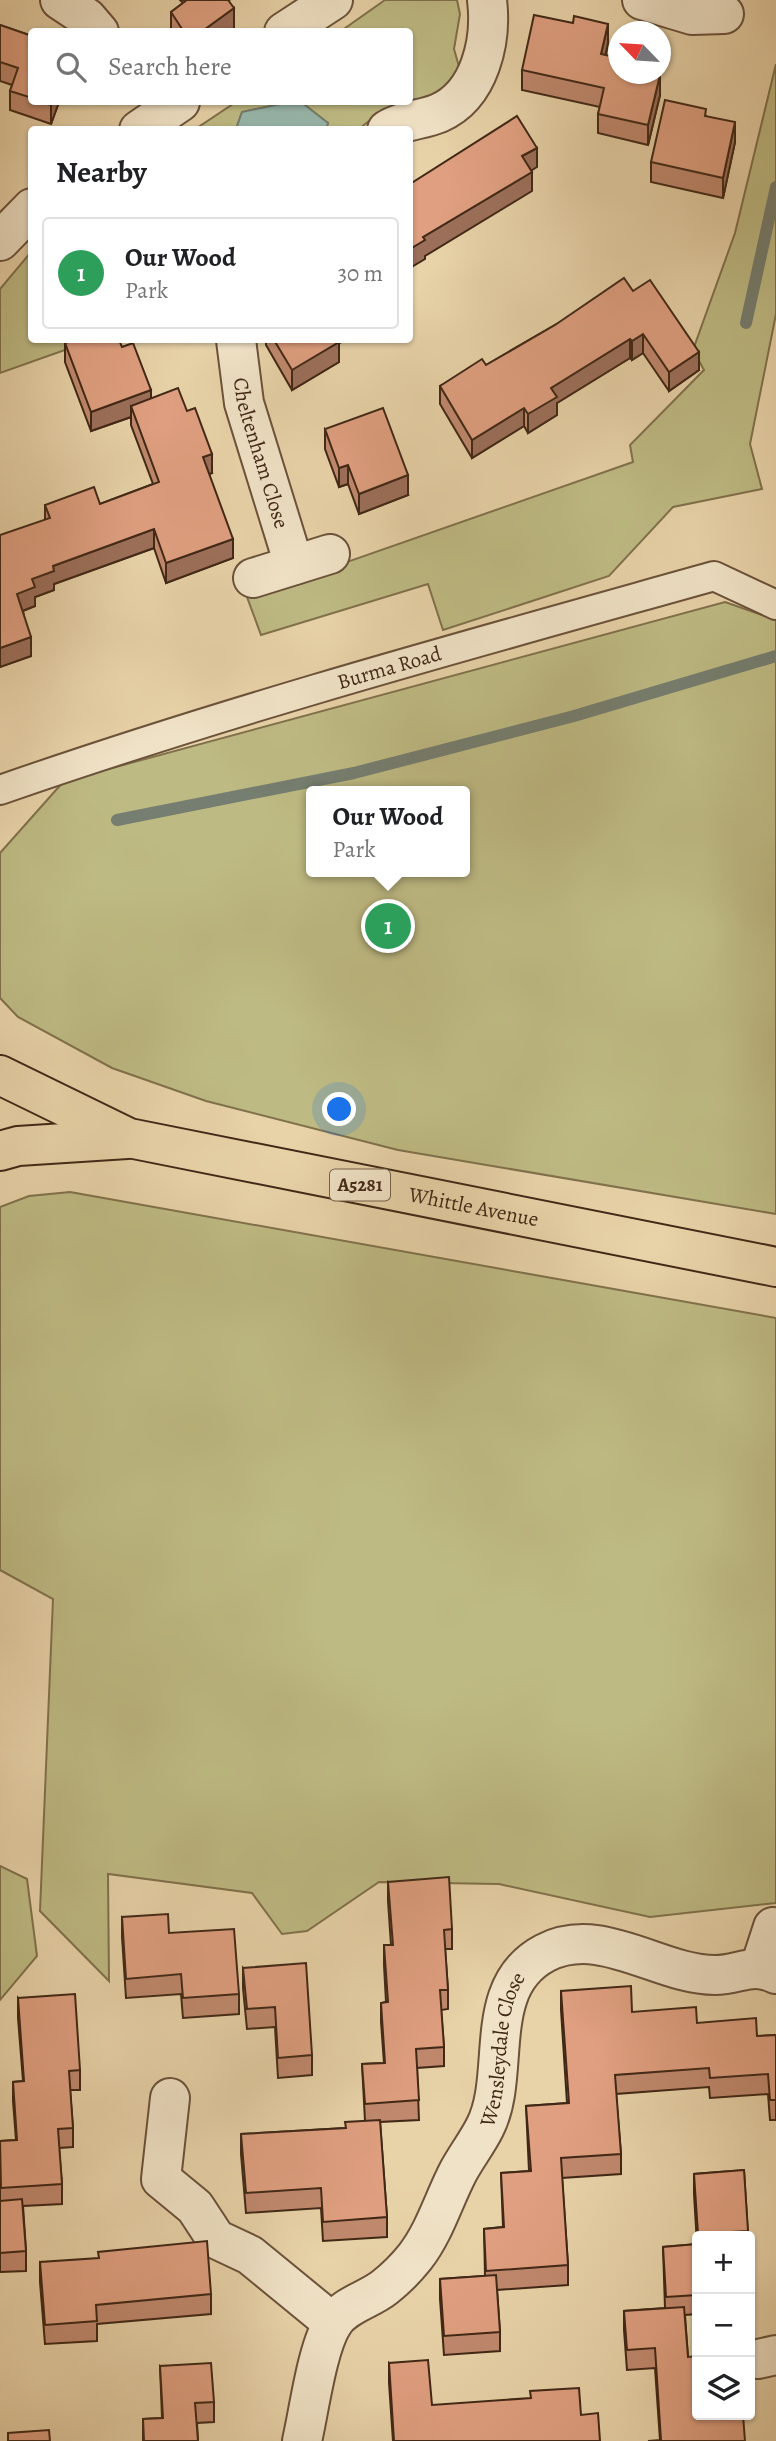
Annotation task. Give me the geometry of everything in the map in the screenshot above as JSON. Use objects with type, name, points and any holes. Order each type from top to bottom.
[{"type":"main road","name":"Whittle Avenue","points":[[0,1074],[129,1138],[776,1267]]},
{"type":"main road","name":"Whittle Avenue","points":[[0,1151],[18,1146],[129,1138]]},
{"type":"street","points":[[60,0],[87,18],[96,28]]},
{"type":"street","points":[[290,28],[333,0]]},
{"type":"street","points":[[399,126],[440,113],[459,101],[471,87],[487,33],[487,0]]},
{"type":"street","points":[[642,0],[692,15],[724,14]]},
{"type":"street","points":[[0,241],[28,212]]},
{"type":"street","name":"Cheltenham Close","points":[[236,343],[244,403],[312,559],[253,578]]},
{"type":"street","name":"Burma Road","points":[[0,790],[86,760],[314,691],[715,576],[776,605]]},
{"type":"street","name":"Wensleydale Close","points":[[333,2323],[355,2304],[384,2288],[415,2257],[440,2217],[457,2173],[486,2126],[496,2099],[502,2021],[509,1994],[523,1971],[533,1962],[544,1954],[571,1944],[623,1950],[714,1975],[768,1970],[774,1927]]},
{"type":"street","points":[[170,2098],[149,2185],[195,2207],[216,2239],[250,2255],[333,2323],[322,2354],[302,2441]]},
{"type":"shaded area","points":[[385,0],[457,0],[460,14],[454,49],[460,70],[441,93],[413,103],[413,28],[345,28]]},
{"type":"shaded area","points":[[776,64],[776,314],[750,444],[762,489],[673,507],[609,576],[443,630],[428,584],[261,635],[247,597],[633,462],[630,445],[704,370],[693,350],[735,233]]},
{"type":"shaded area","points":[[232,105],[276,105],[242,112],[237,126],[200,126]]},
{"type":"shaded area","points":[[305,105],[408,105],[374,117],[363,126],[327,126],[328,123]]},
{"type":"shaded area","points":[[28,256],[28,343],[85,343],[0,373],[0,289]]},
{"type":"shaded area","points":[[725,602],[776,620],[776,1214],[398,1150],[206,1101],[112,1068],[18,1017],[0,998],[0,853],[64,781]]},
{"type":"shaded area","points":[[70,1192],[776,1318],[776,1903],[650,1917],[499,1884],[379,1882],[307,1931],[282,1934],[252,1893],[108,1874],[109,1981],[40,1911],[53,1599],[0,1570],[0,1207],[29,1196]]},
{"type":"shaded area","points":[[0,1866],[27,1879],[37,1956],[0,2000]]},
{"type":"water","points":[[276,105],[305,105],[328,123],[327,126],[237,126],[242,112]]},
{"type":"building","points":[[187,0],[228,0],[234,8],[206,28],[181,28],[171,12]]},
{"type":"building","points":[[534,15],[573,23],[574,16],[608,24],[601,54],[608,56],[608,84],[658,84],[648,125],[598,114],[604,88],[522,70]]},
{"type":"building","points":[[0,25],[28,35],[28,97],[10,91],[18,68],[0,62]]},
{"type":"building","points":[[665,100],[706,109],[705,116],[735,122],[723,178],[651,162]]},
{"type":"building","points":[[517,116],[537,148],[522,156],[532,172],[423,237],[425,240],[413,247],[413,182]]},
{"type":"building","points":[[624,278],[633,291],[650,280],[699,352],[669,372],[643,334],[632,341],[630,339],[551,388],[557,397],[528,414],[524,408],[472,440],[440,386],[482,359],[486,365],[555,325]]},
{"type":"building","points":[[65,343],[120,343],[122,347],[133,343],[151,390],[91,412]]},
{"type":"building","points":[[276,343],[337,343],[292,370]]},
{"type":"building","points":[[178,388],[187,411],[195,408],[212,454],[203,457],[233,539],[166,563],[154,529],[53,566],[54,571],[32,579],[35,587],[17,594],[31,637],[0,648],[0,535],[50,518],[45,505],[94,487],[100,504],[159,482],[131,406]]},
{"type":"building","points":[[383,408],[408,475],[359,494],[348,465],[339,468],[325,429]]},
{"type":"building","points":[[449,1877],[452,1929],[444,1930],[448,1990],[440,1990],[444,2047],[416,2049],[419,2100],[365,2104],[362,2064],[385,2063],[381,2003],[388,2002],[384,1945],[393,1945],[388,1882]]},
{"type":"building","points":[[168,1914],[169,1933],[234,1929],[239,1994],[183,1998],[181,1974],[126,1979],[122,1917]]},
{"type":"building","points":[[306,1963],[312,2055],[278,2058],[275,2007],[247,2009],[243,1968]]},
{"type":"building","points":[[631,1986],[632,2012],[696,2007],[697,2023],[756,2018],[757,2036],[776,2035],[776,2100],[770,2100],[768,2074],[710,2078],[709,2068],[615,2075],[621,2154],[561,2158],[568,2265],[486,2271],[484,2229],[504,2227],[501,2173],[531,2171],[526,2106],[569,2103],[561,1991]]},
{"type":"building","points":[[75,1994],[80,2070],[69,2071],[73,2128],[58,2129],[62,2184],[1,2188],[0,2141],[17,2140],[13,2082],[24,2081],[18,1998]]},
{"type":"building","points":[[380,2120],[387,2217],[323,2222],[321,2188],[246,2193],[241,2134],[346,2128],[345,2122]]},
{"type":"building","points":[[744,2170],[748,2231],[698,2231],[694,2174]]},
{"type":"building","points":[[22,2199],[26,2251],[0,2253],[0,2201]]},
{"type":"building","points":[[207,2241],[211,2294],[96,2305],[97,2321],[45,2325],[40,2262],[99,2258],[98,2252]]},
{"type":"building","points":[[692,2244],[692,2295],[666,2297],[663,2247]]},
{"type":"building","points":[[496,2275],[500,2332],[444,2336],[440,2279]]},
{"type":"building","points":[[684,2307],[688,2357],[692,2357],[692,2420],[743,2420],[745,2441],[648,2441],[661,2440],[655,2348],[627,2350],[624,2311]]},
{"type":"building","points":[[428,2360],[432,2405],[531,2398],[530,2391],[579,2388],[581,2415],[598,2413],[600,2441],[394,2441],[389,2363]]},
{"type":"building","points":[[211,2363],[214,2402],[195,2403],[198,2441],[144,2441],[143,2419],[163,2418],[160,2366]]},
{"type":"building","points":[[49,2430],[50,2441],[8,2441],[8,2433]]},
{"type":"waterway","points":[[746,323],[776,187]]},
{"type":"waterway","points":[[117,820],[354,773],[574,716],[776,656]]},
{"type":"place","name":"Our Wood","points":[[388,926]]}]
